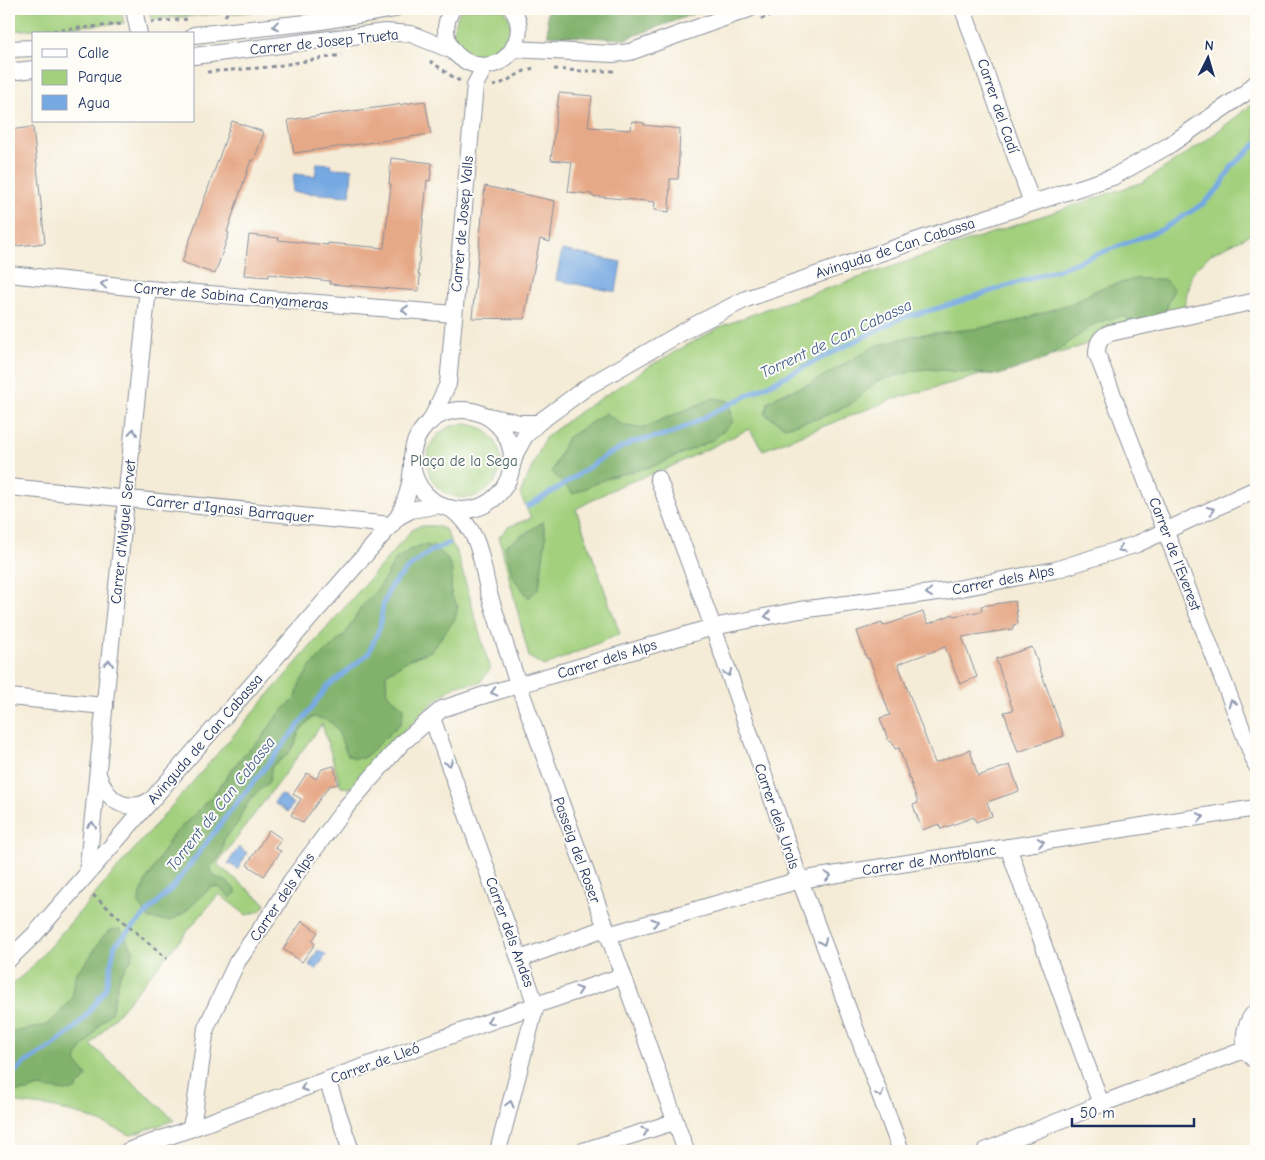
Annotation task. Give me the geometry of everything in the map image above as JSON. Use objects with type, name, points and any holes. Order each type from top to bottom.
[{"type":"street","name":"Carrer de Josep Trueta","points":[[195,35],[315,22],[394,9]]},
{"type":"street","points":[[451,50],[446,39],[445,28],[447,17],[452,9]]},
{"type":"street","points":[[513,49],[603,54],[630,52],[749,9]]},
{"type":"street","name":"Carrer del Cadí","points":[[964,9],[1032,204]]},
{"type":"street","points":[[485,66],[498,62],[513,49],[518,40],[517,12]]},
{"type":"street","name":"Carrer de Josep Trueta","points":[[195,56],[385,32],[410,34],[451,50],[458,57],[475,66],[485,66]]},
{"type":"street","points":[[9,50],[32,48]]},
{"type":"street","name":"Carrer de Josep Valls","points":[[430,422],[448,384],[475,85],[485,66]]},
{"type":"street","points":[[9,72],[32,69]]},
{"type":"street","name":"Avinguda de Can Cabassa","points":[[511,469],[516,452],[525,436],[538,423],[587,387],[695,325],[746,299],[924,238],[1113,177],[1168,146],[1244,94],[1256,83]]},
{"type":"street","name":"Carrer de Sabina Canyameras","points":[[9,274],[148,289],[454,314]]},
{"type":"street","name":"Carrer d'Miguel Servet","points":[[87,874],[148,289]]},
{"type":"street","name":"Carrer de l'Everest","points":[[1256,300],[1103,336],[1098,342],[1096,354],[1256,765]]},
{"type":"street","points":[[448,384],[453,395],[466,411]]},
{"type":"street","points":[[453,411],[471,411],[484,416],[495,422],[509,443],[512,459],[511,469],[504,486],[495,498],[470,509],[445,506],[421,488],[416,480],[412,467],[412,452],[418,436],[439,415],[453,411]]},
{"type":"street","points":[[484,416],[520,423],[538,423]]},
{"type":"street","name":"Avinguda de Can Cabassa","points":[[395,521],[409,492],[412,467]]},
{"type":"street","name":"Carrer dels Urals","points":[[658,478],[800,880],[901,1151]]},
{"type":"street","name":"Carrer d'Ignasi Barraquer","points":[[9,487],[395,521]]},
{"type":"street","name":"Carrer dels Alps","points":[[190,1129],[194,1114],[206,1028],[237,962],[273,911],[291,881],[346,807],[401,744],[442,710],[478,697],[712,627],[800,610],[946,591],[1055,570],[1137,544],[1256,489]]},
{"type":"street","name":"Passeig del Roser","points":[[478,546],[480,520],[487,503]]},
{"type":"street","name":"Avinguda de Can Cabassa","points":[[9,959],[34,935],[395,521],[410,510],[445,506]]},
{"type":"street","name":"Passeig del Roser","points":[[445,506],[462,517],[470,528],[478,546],[490,595],[519,686],[686,1151]]},
{"type":"street","points":[[9,696],[105,706]]},
{"type":"street","name":"Carrer dels Andes","points":[[432,718],[536,1005],[498,1151]]},
{"type":"street","points":[[98,775],[104,790],[114,801],[138,806],[153,799]]},
{"type":"street","name":"Carrer de Montblanc","points":[[520,959],[606,932],[800,880],[1256,808]]},
{"type":"street","points":[[1008,847],[1102,1104]]},
{"type":"street","name":"Carrer de Lleó","points":[[128,1151],[622,976]]},
{"type":"street","points":[[985,1151],[1102,1104],[1252,1055],[1245,1040],[1246,1026],[1249,1018],[1256,1011]]},
{"type":"street","points":[[328,1080],[351,1151]]},
{"type":"street","points":[[583,1151],[674,1122]]},
{"type":"path","points":[[217,16],[235,14]]},
{"type":"path","points":[[28,32],[199,18]]},
{"type":"path","points":[[93,896],[167,958]]},
{"type":"green space","points":[[9,9],[121,9],[124,23],[9,31]]},
{"type":"green space","points":[[148,9],[223,9],[220,14],[151,19]]},
{"type":"green space","points":[[232,9],[275,9],[275,10],[229,14]]},
{"type":"green space","points":[[462,9],[503,9],[510,20],[511,28],[510,37],[502,51],[495,56],[479,58],[464,51],[458,45],[454,38],[453,30],[458,14]]},
{"type":"green space","points":[[555,9],[707,9],[625,39],[548,35],[547,12]]},
{"type":"green space","points":[[1256,101],[1256,232],[1211,254],[1192,273],[1183,310],[1070,350],[891,400],[763,450],[749,429],[668,468],[619,486],[576,509],[620,634],[544,666],[529,657],[499,537],[508,527],[531,518],[520,494],[545,438],[572,417],[653,364],[722,326],[769,308],[1143,182],[1204,142]]},
{"type":"green space","points":[[1135,279],[1164,279],[1174,289],[1165,313],[1138,323],[1121,316],[1096,323],[1046,359],[999,375],[928,369],[917,370],[877,381],[850,405],[819,418],[785,427],[765,414],[768,402],[779,395],[812,383],[875,346],[916,335],[974,329],[1014,322],[1072,303],[1099,289]]},
{"type":"green space","points":[[714,398],[729,401],[733,422],[713,440],[654,466],[610,477],[573,494],[552,472],[567,438],[606,413],[624,426],[642,428]]},
{"type":"green space","name":"Plaça de la Sega","points":[[464,424],[478,427],[490,435],[498,447],[501,461],[498,475],[490,487],[478,495],[464,498],[450,495],[438,487],[430,475],[427,461],[430,447],[438,435],[450,427]]},
{"type":"green space","points":[[543,522],[546,537],[539,588],[529,598],[512,576],[505,546]]},
{"type":"green space","points":[[419,526],[436,526],[445,529],[458,556],[490,669],[480,683],[457,685],[425,710],[350,788],[341,787],[322,724],[217,864],[266,904],[260,911],[246,915],[219,894],[91,1045],[175,1120],[131,1135],[85,1116],[51,1107],[9,1102],[9,987],[30,969],[411,531]]},
{"type":"green space","points":[[422,545],[435,547],[447,558],[452,570],[451,595],[458,606],[455,619],[431,651],[410,659],[386,674],[387,694],[404,708],[401,723],[364,758],[354,758],[348,755],[333,725],[328,721],[312,717],[299,732],[295,744],[287,755],[272,766],[269,782],[252,797],[238,823],[224,839],[222,854],[210,868],[214,876],[229,883],[237,892],[230,898],[219,887],[211,887],[184,913],[170,921],[150,919],[138,903],[144,885],[172,836],[214,794],[243,755],[260,740],[278,715],[296,697],[300,683],[311,666],[346,633],[362,606],[386,577],[395,560],[409,550]]},
{"type":"green space","points":[[120,929],[134,951],[131,960],[120,975],[111,1013],[99,1025],[90,1040],[79,1052],[76,1062],[87,1076],[75,1090],[65,1091],[38,1087],[28,1091],[9,1092],[9,1033],[46,1025],[55,1018],[72,998],[76,973],[88,960],[104,935],[111,930]]},
{"type":"water","points":[[317,163],[331,164],[331,168],[352,169],[350,196],[292,192],[294,174],[315,176]]},
{"type":"water","points":[[562,250],[621,262],[616,292],[556,280]]},
{"type":"water","points":[[279,795],[285,796],[293,804],[288,812],[274,803]]},
{"type":"water","points":[[239,847],[247,853],[238,869],[228,863]]},
{"type":"water","points":[[318,950],[326,955],[316,970],[309,965]]},
{"type":"building","points":[[559,93],[592,96],[588,127],[631,130],[632,121],[644,123],[644,125],[680,129],[678,179],[670,179],[669,212],[654,210],[655,202],[568,192],[572,162],[551,160]]},
{"type":"building","points":[[425,101],[431,134],[294,153],[288,120]]},
{"type":"building","points":[[232,121],[264,132],[254,161],[251,160],[215,274],[182,262]]},
{"type":"building","points":[[33,127],[45,243],[9,247],[9,130]]},
{"type":"building","points":[[391,158],[432,163],[430,181],[427,180],[418,274],[420,275],[419,291],[330,284],[330,281],[269,274],[269,277],[244,275],[249,235],[328,245],[328,243],[384,248],[391,184],[389,184]]},
{"type":"building","points":[[485,186],[555,201],[550,242],[540,239],[524,319],[472,318]]},
{"type":"building","points":[[1015,601],[1018,624],[1013,625],[1013,629],[962,637],[977,677],[960,684],[945,647],[898,664],[935,763],[970,750],[978,776],[1010,765],[1019,791],[987,802],[992,816],[976,822],[974,817],[941,829],[939,824],[922,830],[913,805],[918,803],[899,748],[895,749],[892,741],[889,742],[880,718],[890,715],[857,631],[882,623],[883,626],[923,612],[928,624],[953,614],[954,616],[982,611],[981,606]]},
{"type":"building","points":[[1032,647],[1064,736],[1018,752],[1004,712],[1013,710],[996,659]]},
{"type":"building","points":[[334,766],[338,784],[329,786],[303,823],[291,815],[301,799],[293,794],[307,773],[316,779],[322,769]]},
{"type":"building","points":[[269,830],[282,839],[275,848],[281,851],[264,876],[247,865]]},
{"type":"building","points":[[302,921],[318,932],[312,941],[315,944],[302,962],[283,949]]},
{"type":"waterway","name":"Torrent de Can Cabassa","points":[[528,506],[605,456],[633,442],[673,433],[901,318],[939,308],[1059,269],[1163,229],[1203,204],[1220,187],[1232,166],[1256,144]]},
{"type":"waterway","name":"Torrent de Can Cabassa","points":[[9,1076],[28,1061],[49,1049],[76,1027],[89,1012],[106,988],[115,945],[173,887],[327,687],[368,654],[380,627],[383,605],[391,586],[407,569],[429,552],[449,543]]}]
